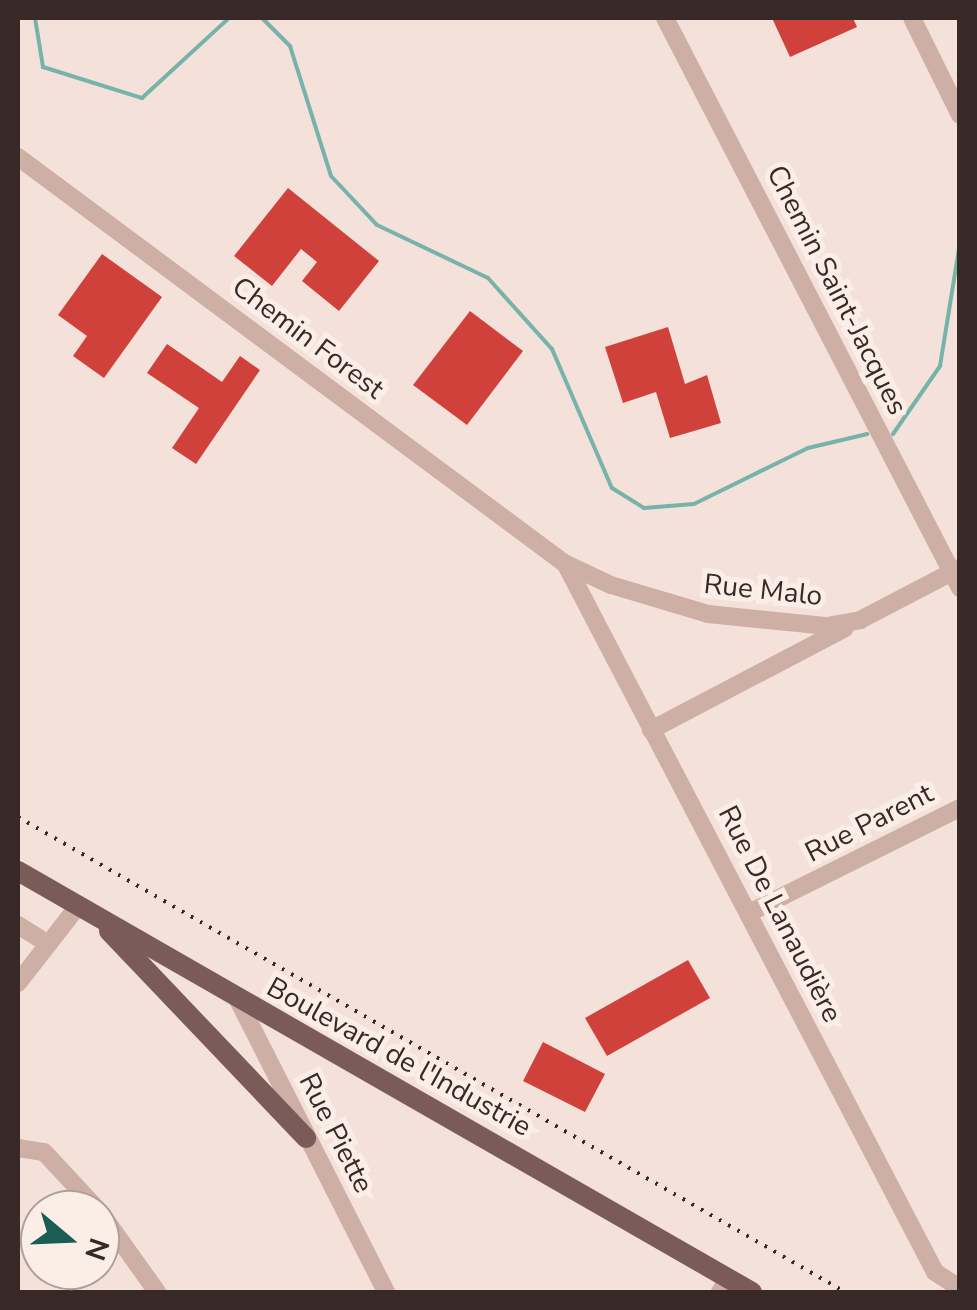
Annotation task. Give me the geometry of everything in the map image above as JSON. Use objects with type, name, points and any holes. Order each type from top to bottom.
[{"type":"main road","name":"Boulevard de l'Industrie","points":[[18,872],[724,1286],[752,1292]]},
{"type":"main road","points":[[86,911],[306,1138]]},
{"type":"street","name":"Chemin Saint-Jacques","points":[[665,18],[957,576]]},
{"type":"street","points":[[912,18],[960,114]]},
{"type":"street","name":"Chemin Forest","points":[[18,157],[564,563]]},
{"type":"street","name":"Rue Malo","points":[[564,563],[642,598],[708,614],[827,626],[860,620],[957,576]]},
{"type":"street","name":"Rue De Lanaudière","points":[[564,563],[930,1265],[955,1287]]},
{"type":"street","points":[[651,730],[860,620]]},
{"type":"street","name":"Rue Parent","points":[[749,914],[960,808]]},
{"type":"street","points":[[18,983],[47,943],[86,911]]},
{"type":"street","points":[[18,925],[47,943]]},
{"type":"street","name":"Rue Piette","points":[[237,998],[386,1292]]},
{"type":"street","points":[[18,1148],[44,1152],[79,1190]]},
{"type":"street","points":[[120,1240],[157,1292]]},
{"type":"building","points":[[772,18],[853,18],[857,27],[790,57]]},
{"type":"building","points":[[288,188],[379,261],[339,311],[302,281],[317,262],[301,249],[272,286],[234,256]]},
{"type":"building","points":[[102,254],[162,297],[104,378],[73,356],[87,336],[58,315]]},
{"type":"building","points":[[470,311],[523,351],[467,425],[413,385]]},
{"type":"building","points":[[668,327],[685,384],[707,375],[721,423],[670,438],[656,392],[623,403],[605,347]]},
{"type":"building","points":[[167,344],[222,382],[240,356],[260,370],[196,464],[172,448],[199,408],[147,373]]},
{"type":"building","points":[[688,960],[710,998],[607,1056],[585,1018]]},
{"type":"building","points":[[543,1042],[605,1074],[585,1112],[523,1081]]},
{"type":"waterway","points":[[35,18],[43,67],[142,98],[229,18]]},
{"type":"waterway","points":[[262,18],[290,46],[331,176],[377,225],[488,278],[552,349],[612,488],[644,508],[694,504],[808,448],[867,434]]},
{"type":"waterway","points":[[893,434],[940,366],[960,242]]},
{"type":"railway","points":[[18,817],[845,1292]]}]
